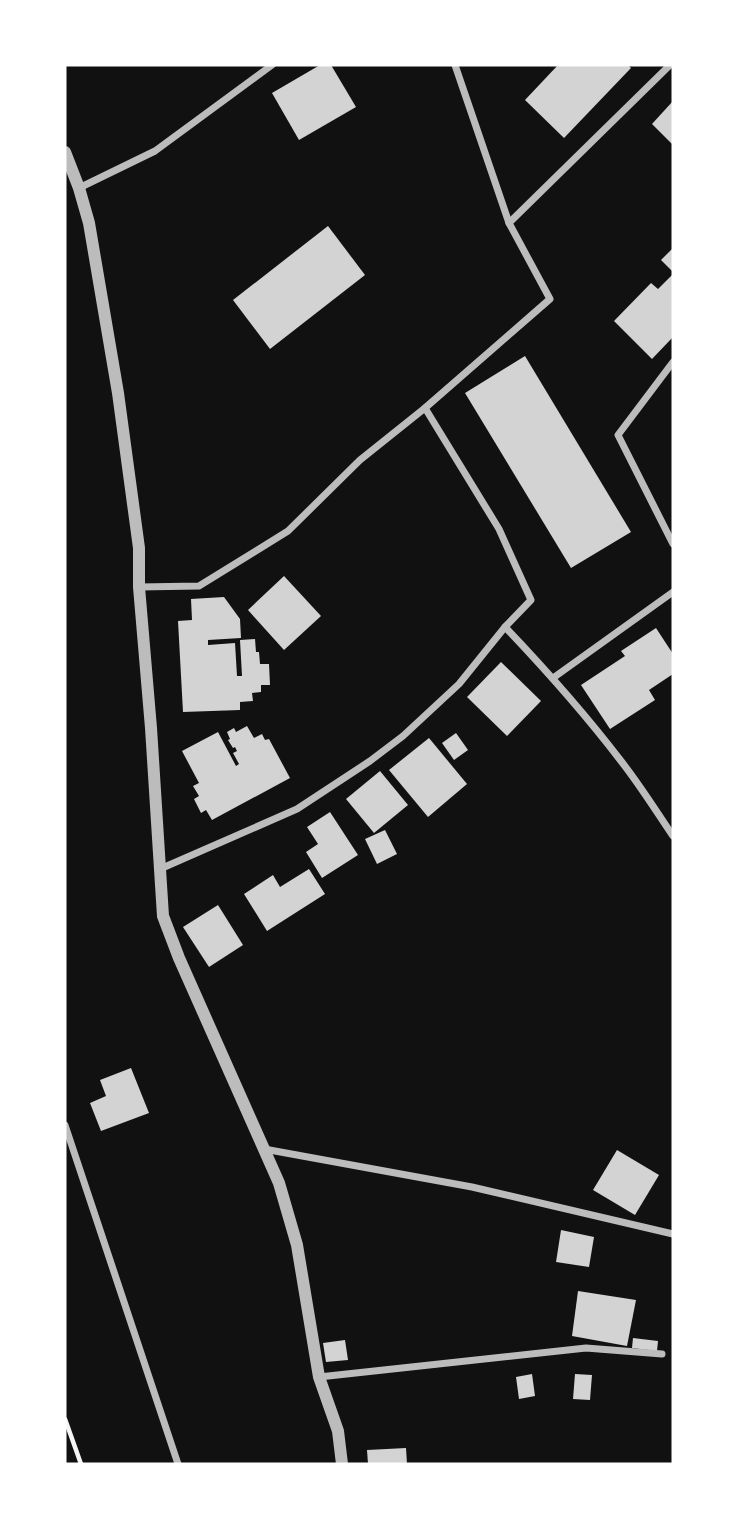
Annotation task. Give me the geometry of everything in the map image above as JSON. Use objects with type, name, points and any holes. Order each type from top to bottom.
[{"type":"street","points":[[79,188],[155,151],[272,65]]},
{"type":"street","points":[[139,587],[199,586],[288,531],[360,460],[425,408],[550,299],[509,223],[454,65]]},
{"type":"street","points":[[509,223],[670,65]]},
{"type":"street","points":[[65,152],[89,223],[128,459],[139,548],[139,587],[163,916],[279,1183],[297,1245],[319,1377],[338,1431],[342,1464]]},
{"type":"street","points":[[673,362],[618,435],[673,544]]},
{"type":"street","points":[[159,870],[297,809],[370,761],[403,736],[459,684],[505,627],[531,600],[499,529],[425,408]]},
{"type":"street","points":[[553,678],[673,592]]},
{"type":"street","points":[[505,627],[553,678],[623,763],[673,836]]},
{"type":"street","points":[[65,1125],[178,1464]]},
{"type":"street","points":[[263,1149],[472,1186],[673,1234]]},
{"type":"street","points":[[319,1377],[586,1348],[662,1354]]},
{"type":"path","points":[[65,1419],[81,1464]]},
{"type":"building","points":[[320,65],[331,65],[356,107],[299,140],[272,93]]},
{"type":"building","points":[[558,65],[628,65],[631,68],[564,138],[525,100]]},
{"type":"building","points":[[673,101],[673,145],[652,124]]},
{"type":"building","points":[[328,226],[365,275],[270,349],[233,300]]},
{"type":"building","points":[[673,248],[673,272],[661,260]]},
{"type":"building","points":[[673,274],[673,337],[652,359],[614,321],[651,283],[658,289]]},
{"type":"building","points":[[525,356],[631,532],[571,568],[465,393]]},
{"type":"building","points":[[284,576],[321,616],[284,650],[248,610]]},
{"type":"building","points":[[224,597],[240,619],[241,638],[208,640],[208,645],[235,643],[237,676],[242,676],[240,640],[255,639],[260,664],[269,664],[270,685],[261,685],[261,692],[252,693],[253,701],[240,702],[240,710],[183,712],[178,621],[192,620],[191,599]]},
{"type":"building","points":[[656,628],[673,654],[673,674],[649,690],[655,700],[610,729],[581,685],[625,656],[621,651]]},
{"type":"building","points":[[501,662],[541,701],[507,736],[467,697]]},
{"type":"building","points":[[247,726],[254,738],[262,734],[265,740],[269,739],[290,778],[212,820],[206,810],[201,813],[194,799],[199,796],[193,786],[199,783],[182,751],[218,732],[236,766],[239,764],[233,753],[237,751],[228,740],[230,739],[227,732],[234,728],[236,732]]},
{"type":"building","points":[[456,733],[468,750],[454,760],[442,743]]},
{"type":"building","points":[[429,738],[467,784],[428,817],[389,770]]},
{"type":"building","points":[[380,771],[408,805],[374,833],[346,799]]},
{"type":"building","points":[[330,812],[358,855],[322,878],[306,852],[318,844],[307,827]]},
{"type":"building","points":[[385,830],[397,854],[377,864],[365,839]]},
{"type":"building","points":[[309,869],[325,894],[267,931],[244,894],[273,875],[280,887]]},
{"type":"building","points":[[218,905],[243,945],[209,967],[183,927]]},
{"type":"building","points":[[131,1068],[149,1113],[101,1131],[90,1103],[106,1096],[100,1080]]},
{"type":"building","points":[[617,1150],[659,1175],[635,1215],[593,1190]]},
{"type":"building","points":[[561,1230],[594,1237],[589,1267],[556,1262]]},
{"type":"building","points":[[578,1291],[636,1300],[627,1346],[572,1336]]},
{"type":"building","points":[[633,1338],[658,1341],[657,1351],[632,1348]]},
{"type":"building","points":[[345,1340],[348,1360],[326,1362],[323,1343]]},
{"type":"building","points":[[532,1374],[535,1396],[519,1399],[516,1377]]},
{"type":"building","points":[[575,1374],[592,1375],[590,1400],[573,1399]]},
{"type":"building","points":[[406,1448],[407,1464],[368,1464],[367,1450]]}]
